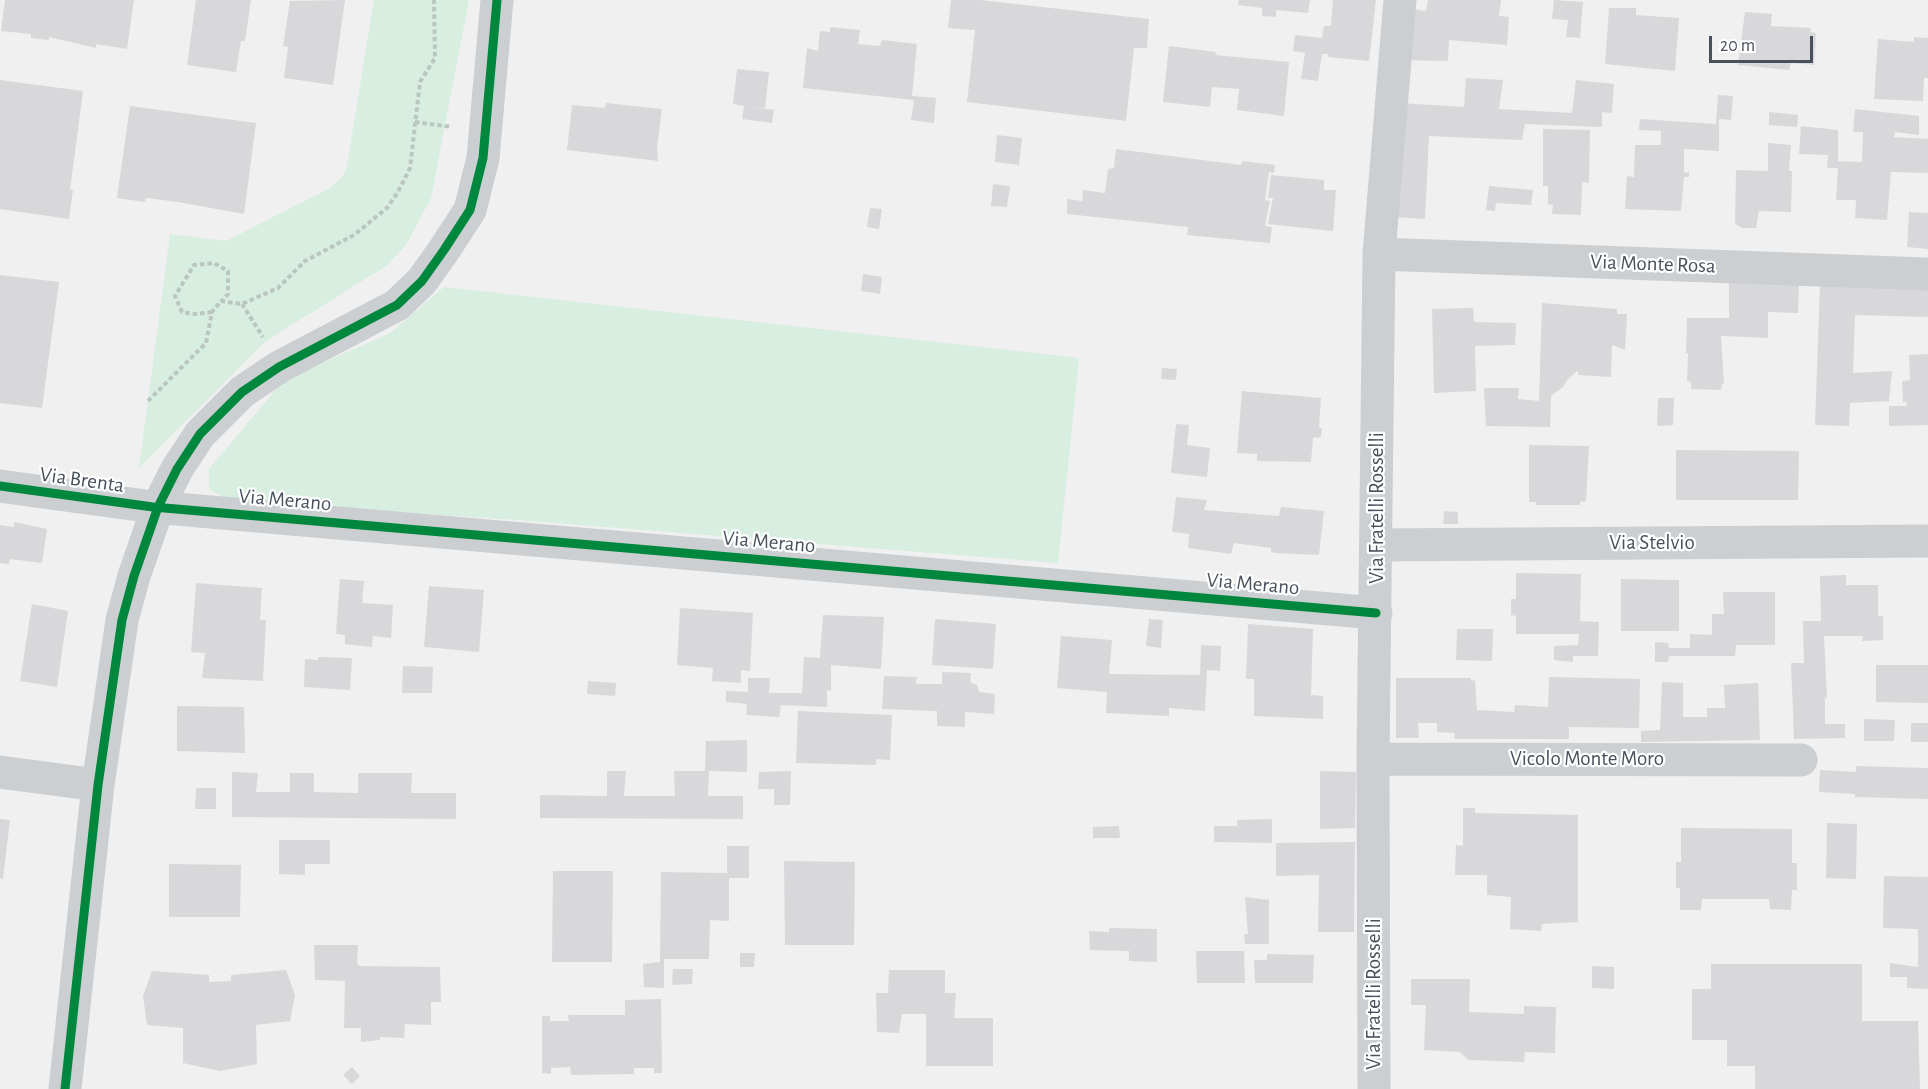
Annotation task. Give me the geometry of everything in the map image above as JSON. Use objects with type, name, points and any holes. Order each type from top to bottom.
[{"type":"street","points":[[65,1089],[98,786],[122,620],[134,576],[158,507],[177,469],[200,434],[242,392],[279,367],[397,305],[422,281],[444,250],[470,210],[483,158],[497,0]]},
{"type":"street","name":"Via Fratelli Rosselli","points":[[1374,1089],[1373,759],[1379,254],[1400,0]]},
{"type":"street","name":"Via Monte Rosa","points":[[1379,254],[1928,274]]},
{"type":"street","name":"Via Brenta","points":[[0,486],[158,507]]},
{"type":"street","name":"Via Merano","points":[[158,507],[1376,613]]},
{"type":"street","name":"Via Stelvio","points":[[1376,544],[1928,540]]},
{"type":"street","name":"Vicolo Monte Moro","points":[[1373,759],[1801,760]]},
{"type":"street","points":[[0,772],[98,786]]},
{"type":"path","points":[[221,301],[242,304],[278,288],[305,261],[354,235],[387,207],[398,192],[410,168],[420,82],[435,58],[432,15],[434,0]]},
{"type":"path","points":[[148,401],[206,343],[212,312],[228,294],[228,271],[214,263],[194,265],[175,296],[182,312],[195,314],[212,312]]},
{"type":"green space","points":[[374,0],[469,0],[431,198],[406,245],[386,266],[266,341],[139,468],[170,234],[226,241],[330,188],[342,177],[347,166]]},
{"type":"green space","points":[[444,287],[1079,358],[1058,563],[518,520],[229,501],[209,489],[209,469],[284,380],[390,333]]},
{"type":"building","points":[[5,0],[134,0],[127,49],[96,44],[96,48],[49,37],[49,40],[31,38],[31,34],[1,31]]},
{"type":"building","points":[[196,0],[251,0],[245,41],[241,41],[236,72],[187,65]]},
{"type":"building","points":[[345,0],[333,85],[284,78],[288,47],[283,46],[290,1]]},
{"type":"building","points":[[951,0],[980,0],[1149,19],[1147,48],[1134,48],[1126,121],[967,102],[975,30],[948,28]]},
{"type":"building","points":[[1239,0],[1310,0],[1308,13],[1276,10],[1276,17],[1262,16],[1262,8],[1238,5]]},
{"type":"building","points":[[1333,0],[1376,0],[1369,61],[1328,57],[1328,54],[1322,54],[1318,81],[1301,79],[1305,53],[1293,51],[1295,35],[1322,38],[1324,26],[1331,26]]},
{"type":"building","points":[[1428,0],[1501,0],[1499,16],[1509,17],[1507,45],[1449,40],[1448,61],[1399,60],[1406,8],[1426,11]]},
{"type":"building","points":[[1554,0],[1583,2],[1580,38],[1566,37],[1568,20],[1552,19]]},
{"type":"building","points":[[1609,8],[1636,8],[1636,15],[1679,18],[1675,71],[1605,64]]},
{"type":"building","points":[[1745,12],[1772,14],[1771,26],[1811,28],[1810,32],[1816,33],[1814,65],[1791,63],[1789,70],[1738,65]]},
{"type":"building","points":[[830,27],[860,30],[858,44],[880,46],[882,40],[917,44],[912,96],[936,98],[934,123],[911,120],[914,100],[803,88],[807,48],[818,51],[820,31],[830,32]]},
{"type":"building","points":[[1914,37],[1928,38],[1928,78],[1924,78],[1923,101],[1874,99],[1878,39],[1914,42]]},
{"type":"building","points":[[1169,46],[1216,52],[1215,55],[1289,62],[1284,116],[1237,110],[1239,89],[1212,87],[1210,107],[1163,102]]},
{"type":"building","points":[[737,69],[769,72],[765,108],[752,107],[774,110],[772,123],[742,119],[744,106],[733,104]]},
{"type":"building","points":[[1466,78],[1503,80],[1499,109],[1572,113],[1576,80],[1614,84],[1612,113],[1602,112],[1602,127],[1525,124],[1522,140],[1429,136],[1425,219],[1394,217],[1401,103],[1464,107]]},
{"type":"building","points":[[0,80],[83,91],[70,190],[73,190],[69,219],[0,209]]},
{"type":"building","points":[[1718,95],[1733,96],[1731,120],[1719,119],[1719,151],[1684,149],[1684,173],[1689,172],[1689,177],[1684,177],[1681,211],[1625,209],[1627,176],[1634,177],[1635,145],[1661,145],[1661,131],[1639,130],[1640,119],[1716,124]]},
{"type":"building","points":[[606,103],[662,109],[657,147],[658,161],[567,150],[572,105],[605,108]]},
{"type":"building","points":[[130,106],[256,123],[244,214],[178,202],[146,198],[145,202],[117,198]]},
{"type":"building","points":[[1855,109],[1919,116],[1919,135],[1895,132],[1894,137],[1928,139],[1928,173],[1891,172],[1887,220],[1855,218],[1856,200],[1836,200],[1838,168],[1827,168],[1828,155],[1799,154],[1801,126],[1838,130],[1838,161],[1862,162],[1863,132],[1853,132]]},
{"type":"building","points":[[1769,112],[1798,115],[1797,127],[1769,125]]},
{"type":"building","points":[[1543,129],[1590,130],[1589,183],[1582,182],[1581,215],[1552,214],[1553,204],[1548,205],[1548,186],[1543,186]]},
{"type":"building","points":[[997,135],[1022,138],[1019,165],[995,162]]},
{"type":"building","points":[[1768,143],[1791,145],[1789,171],[1792,171],[1791,212],[1759,211],[1756,228],[1742,228],[1735,224],[1736,170],[1768,171]]},
{"type":"building","points":[[1116,149],[1241,165],[1242,161],[1275,165],[1274,173],[1269,172],[1265,200],[1270,201],[1265,226],[1272,227],[1270,243],[1187,235],[1188,227],[1067,214],[1067,199],[1082,201],[1083,190],[1105,193],[1108,169],[1114,168]]},
{"type":"building","points":[[1271,175],[1324,180],[1324,190],[1336,190],[1333,231],[1268,224],[1273,198],[1268,198]]},
{"type":"building","points":[[993,184],[1010,186],[1007,207],[991,206]]},
{"type":"building","points":[[1489,186],[1533,190],[1531,205],[1496,203],[1495,211],[1486,210]]},
{"type":"building","points":[[870,208],[882,209],[879,229],[867,227]]},
{"type":"building","points":[[1909,212],[1928,213],[1928,249],[1907,247]]},
{"type":"building","points":[[863,274],[882,277],[880,294],[861,291]]},
{"type":"building","points":[[0,275],[59,282],[42,408],[0,403]]},
{"type":"building","points":[[1729,280],[1799,282],[1798,313],[1768,312],[1768,338],[1721,336],[1724,384],[1722,383],[1721,390],[1691,389],[1691,382],[1687,381],[1687,318],[1729,318]]},
{"type":"building","points":[[1820,284],[1928,288],[1928,317],[1855,315],[1853,373],[1892,371],[1889,401],[1850,403],[1849,426],[1815,425]]},
{"type":"building","points":[[1542,303],[1617,309],[1617,314],[1627,314],[1625,350],[1612,345],[1611,377],[1578,375],[1578,370],[1563,387],[1551,396],[1550,427],[1486,426],[1484,388],[1519,388],[1518,399],[1539,401]]},
{"type":"building","points":[[1473,308],[1474,322],[1516,323],[1515,345],[1475,346],[1476,391],[1434,393],[1432,309]]},
{"type":"building","points":[[1928,354],[1928,425],[1889,426],[1889,406],[1907,406],[1906,402],[1903,402],[1902,381],[1910,380],[1909,355]]},
{"type":"building","points":[[1162,368],[1177,369],[1176,380],[1161,379]]},
{"type":"building","points":[[1242,391],[1321,398],[1319,428],[1322,428],[1321,437],[1313,438],[1311,462],[1257,461],[1257,454],[1237,453]]},
{"type":"building","points":[[1658,398],[1674,398],[1673,425],[1657,426]]},
{"type":"building","points":[[1176,424],[1189,425],[1187,445],[1210,448],[1207,477],[1171,473]]},
{"type":"building","points":[[1529,445],[1589,446],[1586,501],[1580,502],[1580,505],[1536,505],[1536,502],[1529,502]]},
{"type":"building","points":[[1676,450],[1799,451],[1798,500],[1676,500]]},
{"type":"building","points":[[1176,497],[1207,500],[1204,510],[1279,516],[1281,507],[1324,511],[1319,555],[1276,553],[1271,552],[1271,548],[1234,543],[1231,554],[1188,548],[1189,534],[1172,532]]},
{"type":"building","points":[[1444,511],[1458,512],[1458,524],[1443,524]]},
{"type":"building","points":[[14,522],[47,529],[42,563],[10,559],[9,564],[0,563],[0,525],[14,527]]},
{"type":"building","points":[[1516,573],[1581,574],[1580,621],[1599,622],[1598,656],[1573,656],[1573,662],[1554,660],[1554,646],[1578,645],[1579,634],[1516,634],[1516,616],[1511,615],[1511,599],[1516,599]]},
{"type":"building","points":[[1846,575],[1846,585],[1878,585],[1878,616],[1883,616],[1883,640],[1862,641],[1863,636],[1824,636],[1827,698],[1825,698],[1825,724],[1845,724],[1845,738],[1794,739],[1791,663],[1804,663],[1803,621],[1821,621],[1820,576]]},
{"type":"building","points":[[340,579],[364,581],[362,603],[393,605],[391,638],[373,636],[372,647],[345,644],[345,635],[336,634]]},
{"type":"building","points":[[1621,579],[1679,580],[1679,631],[1621,631]]},
{"type":"building","points":[[196,583],[262,588],[260,620],[266,620],[263,681],[202,678],[205,653],[191,652]]},
{"type":"building","points":[[429,586],[484,590],[479,652],[424,647]]},
{"type":"building","points":[[1723,592],[1775,592],[1775,645],[1736,645],[1735,656],[1669,656],[1668,662],[1655,662],[1655,642],[1668,643],[1669,648],[1690,648],[1690,634],[1712,635],[1712,614],[1724,614]]},
{"type":"building","points":[[32,604],[68,611],[57,687],[20,681]]},
{"type":"building","points":[[680,608],[753,613],[750,671],[741,670],[741,683],[712,681],[713,668],[677,665]]},
{"type":"building","points":[[823,615],[884,617],[881,669],[831,665],[831,691],[827,690],[827,707],[781,705],[779,717],[746,715],[747,704],[726,702],[726,691],[748,692],[748,678],[770,678],[769,693],[802,693],[804,657],[820,658]]},
{"type":"building","points":[[935,619],[996,624],[993,669],[932,665]]},
{"type":"building","points":[[1149,619],[1163,620],[1161,648],[1146,646]]},
{"type":"building","points":[[1248,624],[1313,629],[1311,695],[1323,696],[1323,719],[1254,716],[1254,679],[1246,679]]},
{"type":"building","points":[[1457,629],[1493,629],[1492,661],[1456,660]]},
{"type":"building","points":[[1061,636],[1112,640],[1109,674],[1200,675],[1201,645],[1221,646],[1220,671],[1207,670],[1205,711],[1169,708],[1169,716],[1106,713],[1107,692],[1057,688]]},
{"type":"building","points":[[318,657],[352,658],[350,690],[304,687],[305,659],[318,660]]},
{"type":"building","points":[[1876,665],[1928,665],[1928,703],[1876,702]]},
{"type":"building","points":[[403,666],[433,667],[432,693],[402,693]]},
{"type":"building","points":[[942,672],[971,673],[970,682],[977,685],[979,692],[995,694],[994,714],[965,712],[965,727],[937,726],[937,711],[882,709],[884,676],[917,677],[916,684],[942,684]]},
{"type":"building","points":[[1549,677],[1640,679],[1639,728],[1569,727],[1569,739],[1455,739],[1454,733],[1437,732],[1437,723],[1418,723],[1419,738],[1396,738],[1396,678],[1471,678],[1471,681],[1475,680],[1477,710],[1514,712],[1515,705],[1548,707]]},
{"type":"building","points":[[588,681],[616,683],[615,696],[587,694]]},
{"type":"building","points":[[1662,682],[1683,683],[1683,717],[1707,717],[1707,708],[1725,708],[1724,685],[1758,683],[1760,740],[1641,742],[1641,731],[1660,730]]},
{"type":"building","points":[[177,706],[244,707],[245,753],[177,751]]},
{"type":"building","points":[[798,711],[892,715],[890,760],[876,759],[876,765],[796,763]]},
{"type":"building","points":[[1864,719],[1895,720],[1894,741],[1864,741]]},
{"type":"building","points":[[1911,723],[1928,723],[1928,742],[1911,742]]},
{"type":"building","points":[[747,740],[747,772],[709,771],[708,796],[743,796],[743,819],[540,818],[540,795],[607,796],[607,771],[626,771],[624,796],[675,796],[674,771],[705,771],[706,741]]},
{"type":"building","points":[[1856,766],[1928,768],[1928,799],[1855,797],[1855,794],[1819,792],[1820,770],[1856,772]]},
{"type":"building","points":[[791,771],[790,805],[774,805],[774,789],[758,789],[759,772]]},
{"type":"building","points":[[1320,771],[1356,772],[1355,828],[1320,829]]},
{"type":"building","points":[[232,772],[258,773],[256,792],[290,792],[290,773],[314,773],[314,792],[358,793],[358,773],[412,773],[411,793],[456,793],[456,819],[232,817]]},
{"type":"building","points":[[196,788],[216,788],[216,809],[195,809]]},
{"type":"building","points":[[1463,808],[1475,808],[1475,813],[1578,815],[1578,922],[1542,924],[1541,931],[1510,929],[1511,897],[1487,895],[1487,875],[1455,875],[1456,845],[1463,846]]},
{"type":"building","points":[[0,819],[10,820],[3,879],[0,878]]},
{"type":"building","points":[[1272,819],[1272,843],[1214,842],[1214,826],[1237,826],[1237,820]]},
{"type":"building","points":[[1827,823],[1857,824],[1856,879],[1826,878]]},
{"type":"building","points":[[1119,826],[1120,838],[1093,838],[1093,827]]},
{"type":"building","points":[[1681,828],[1792,829],[1792,863],[1797,863],[1797,890],[1792,890],[1791,910],[1770,909],[1769,899],[1702,899],[1701,910],[1680,910],[1680,888],[1676,888],[1676,862],[1681,862]]},
{"type":"building","points":[[279,840],[330,840],[330,864],[305,864],[305,875],[279,874]]},
{"type":"building","points":[[1355,842],[1354,932],[1318,932],[1319,875],[1276,876],[1276,843]]},
{"type":"building","points":[[727,846],[749,846],[749,878],[729,878],[729,921],[710,920],[709,959],[664,959],[664,988],[644,987],[643,964],[660,962],[661,872],[727,873]]},
{"type":"building","points":[[784,861],[855,862],[854,945],[785,945]]},
{"type":"building","points":[[169,864],[241,865],[240,917],[169,917]]},
{"type":"building","points":[[553,871],[613,871],[612,962],[552,962]]},
{"type":"building","points":[[1884,876],[1928,877],[1928,989],[1907,988],[1907,977],[1890,977],[1890,963],[1918,967],[1918,929],[1883,928]]},
{"type":"building","points":[[1245,897],[1269,900],[1269,944],[1245,944],[1244,934],[1248,934]]},
{"type":"building","points":[[1109,928],[1157,929],[1157,962],[1129,961],[1129,951],[1090,950],[1089,931],[1109,932]]},
{"type":"building","points":[[314,945],[358,945],[357,964],[360,966],[440,967],[441,1002],[431,1002],[431,1025],[405,1024],[404,1038],[380,1037],[380,1040],[361,1042],[361,1028],[344,1028],[345,981],[315,980]]},
{"type":"building","points":[[1196,951],[1244,951],[1245,983],[1197,983]]},
{"type":"building","points":[[740,953],[755,953],[754,967],[740,967]]},
{"type":"building","points":[[1267,954],[1314,955],[1313,983],[1255,983],[1254,960],[1267,960]]},
{"type":"building","points":[[1711,964],[1862,964],[1862,1021],[1918,1021],[1920,1089],[1755,1089],[1755,1066],[1727,1066],[1727,1040],[1692,1040],[1692,989],[1711,989]]},
{"type":"building","points":[[1592,966],[1614,967],[1614,989],[1592,988]]},
{"type":"building","points":[[673,969],[693,969],[692,984],[672,985]]},
{"type":"building","points":[[286,970],[295,995],[290,1021],[256,1025],[257,1064],[220,1071],[183,1063],[183,1028],[147,1025],[143,996],[152,971],[209,975],[209,982],[231,981],[231,975]]},
{"type":"building","points":[[889,970],[945,970],[945,993],[956,993],[954,1018],[993,1018],[993,1066],[926,1066],[926,1014],[902,1014],[899,1033],[877,1032],[876,993],[888,993]]},
{"type":"building","points":[[1411,979],[1470,979],[1469,1012],[1524,1014],[1524,1006],[1556,1007],[1555,1053],[1525,1052],[1524,1062],[1468,1060],[1460,1052],[1424,1050],[1426,1005],[1411,1005]]},
{"type":"building","points":[[661,999],[662,1073],[654,1073],[654,1068],[634,1068],[634,1074],[571,1075],[570,1067],[551,1068],[551,1074],[542,1073],[542,1016],[550,1016],[550,1021],[569,1021],[568,1015],[625,1015],[625,1000]]},
{"type":"building","points":[[352,1067],[360,1076],[352,1084],[343,1075]]},
{"type":"cycle path","points":[[65,1089],[98,785],[122,620],[134,576],[158,507],[177,469],[200,434],[242,392],[279,367],[397,305],[422,281],[444,250],[470,210],[483,158],[497,0]]},
{"type":"cycle path","points":[[0,486],[153,507],[1376,613]]}]
